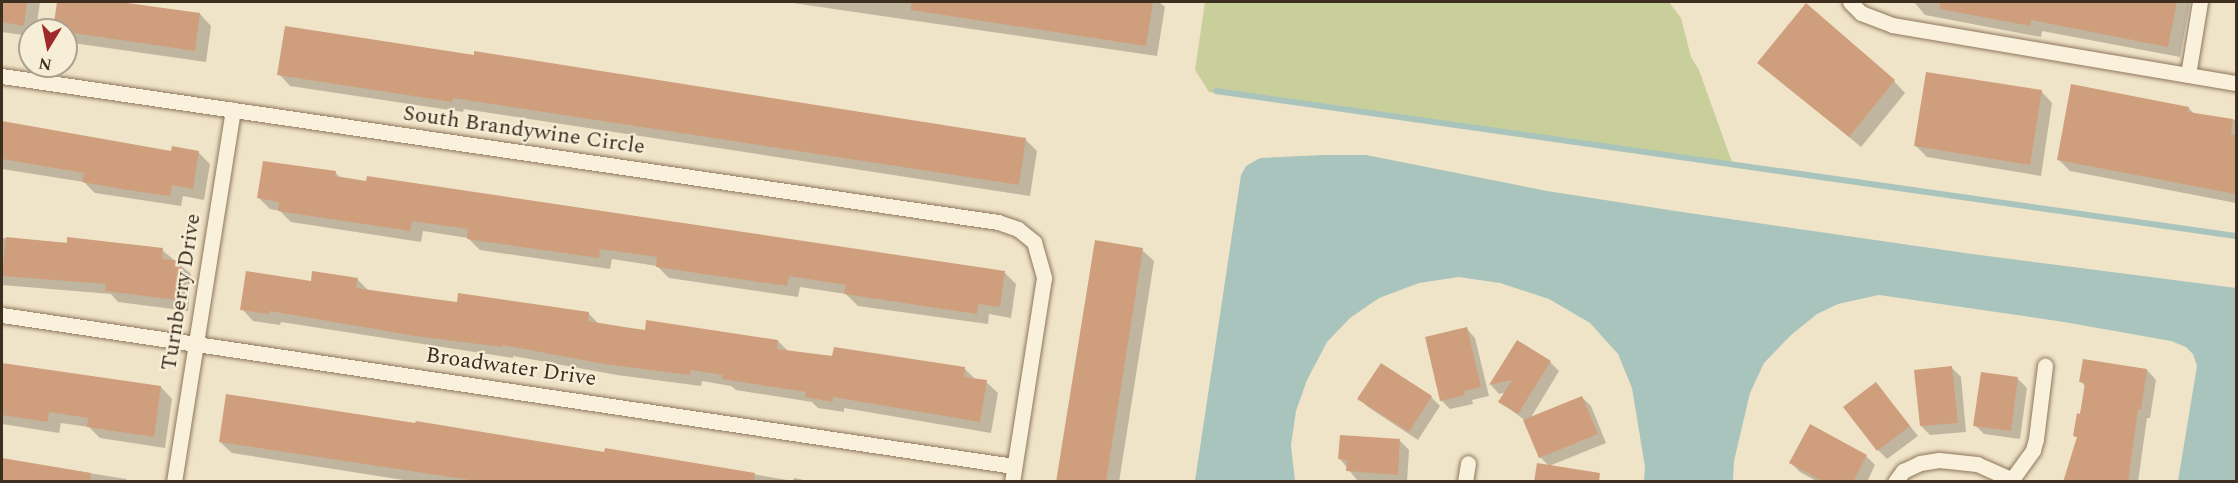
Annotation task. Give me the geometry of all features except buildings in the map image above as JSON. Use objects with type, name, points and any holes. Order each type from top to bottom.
[{"type":"street","points":[[1850,2],[1860,13],[1892,25],[2236,83]]},
{"type":"street","points":[[2188,75],[2200,2]]},
{"type":"street","name":"South Brandywine Circle","points":[[2,76],[998,222],[1018,229],[1034,242],[1044,278],[1014,466]]},
{"type":"street","name":"Turnberry Drive","points":[[174,482],[233,110]]},
{"type":"street","name":"Broadwater Drive","points":[[2,315],[1014,466]]},
{"type":"street","points":[[1895,482],[1903,471],[1920,463],[1939,460],[1977,464],[2011,480],[2033,450],[2045,366]]},
{"type":"street","points":[[1466,482],[1468,463]]},
{"type":"street","points":[[1012,482],[1014,466]]},
{"type":"green space","points":[[1205,2],[1669,2],[1681,18],[1691,57],[1699,70],[1733,165],[1209,92],[1195,70]]},
{"type":"water","points":[[1366,155],[1547,191],[1682,212],[1972,254],[2236,288],[2236,481],[2178,481],[2197,366],[2193,354],[2186,347],[2171,341],[2064,322],[1879,295],[1838,304],[1817,314],[1791,335],[1764,363],[1750,393],[1734,461],[1733,481],[1644,481],[1645,467],[1632,388],[1618,354],[1590,323],[1549,299],[1500,283],[1459,277],[1419,283],[1379,298],[1350,318],[1327,342],[1307,380],[1296,411],[1291,445],[1295,481],[1195,481],[1241,175],[1246,166],[1260,158]]},
{"type":"waterway","points":[[1216,91],[2236,236]]}]
